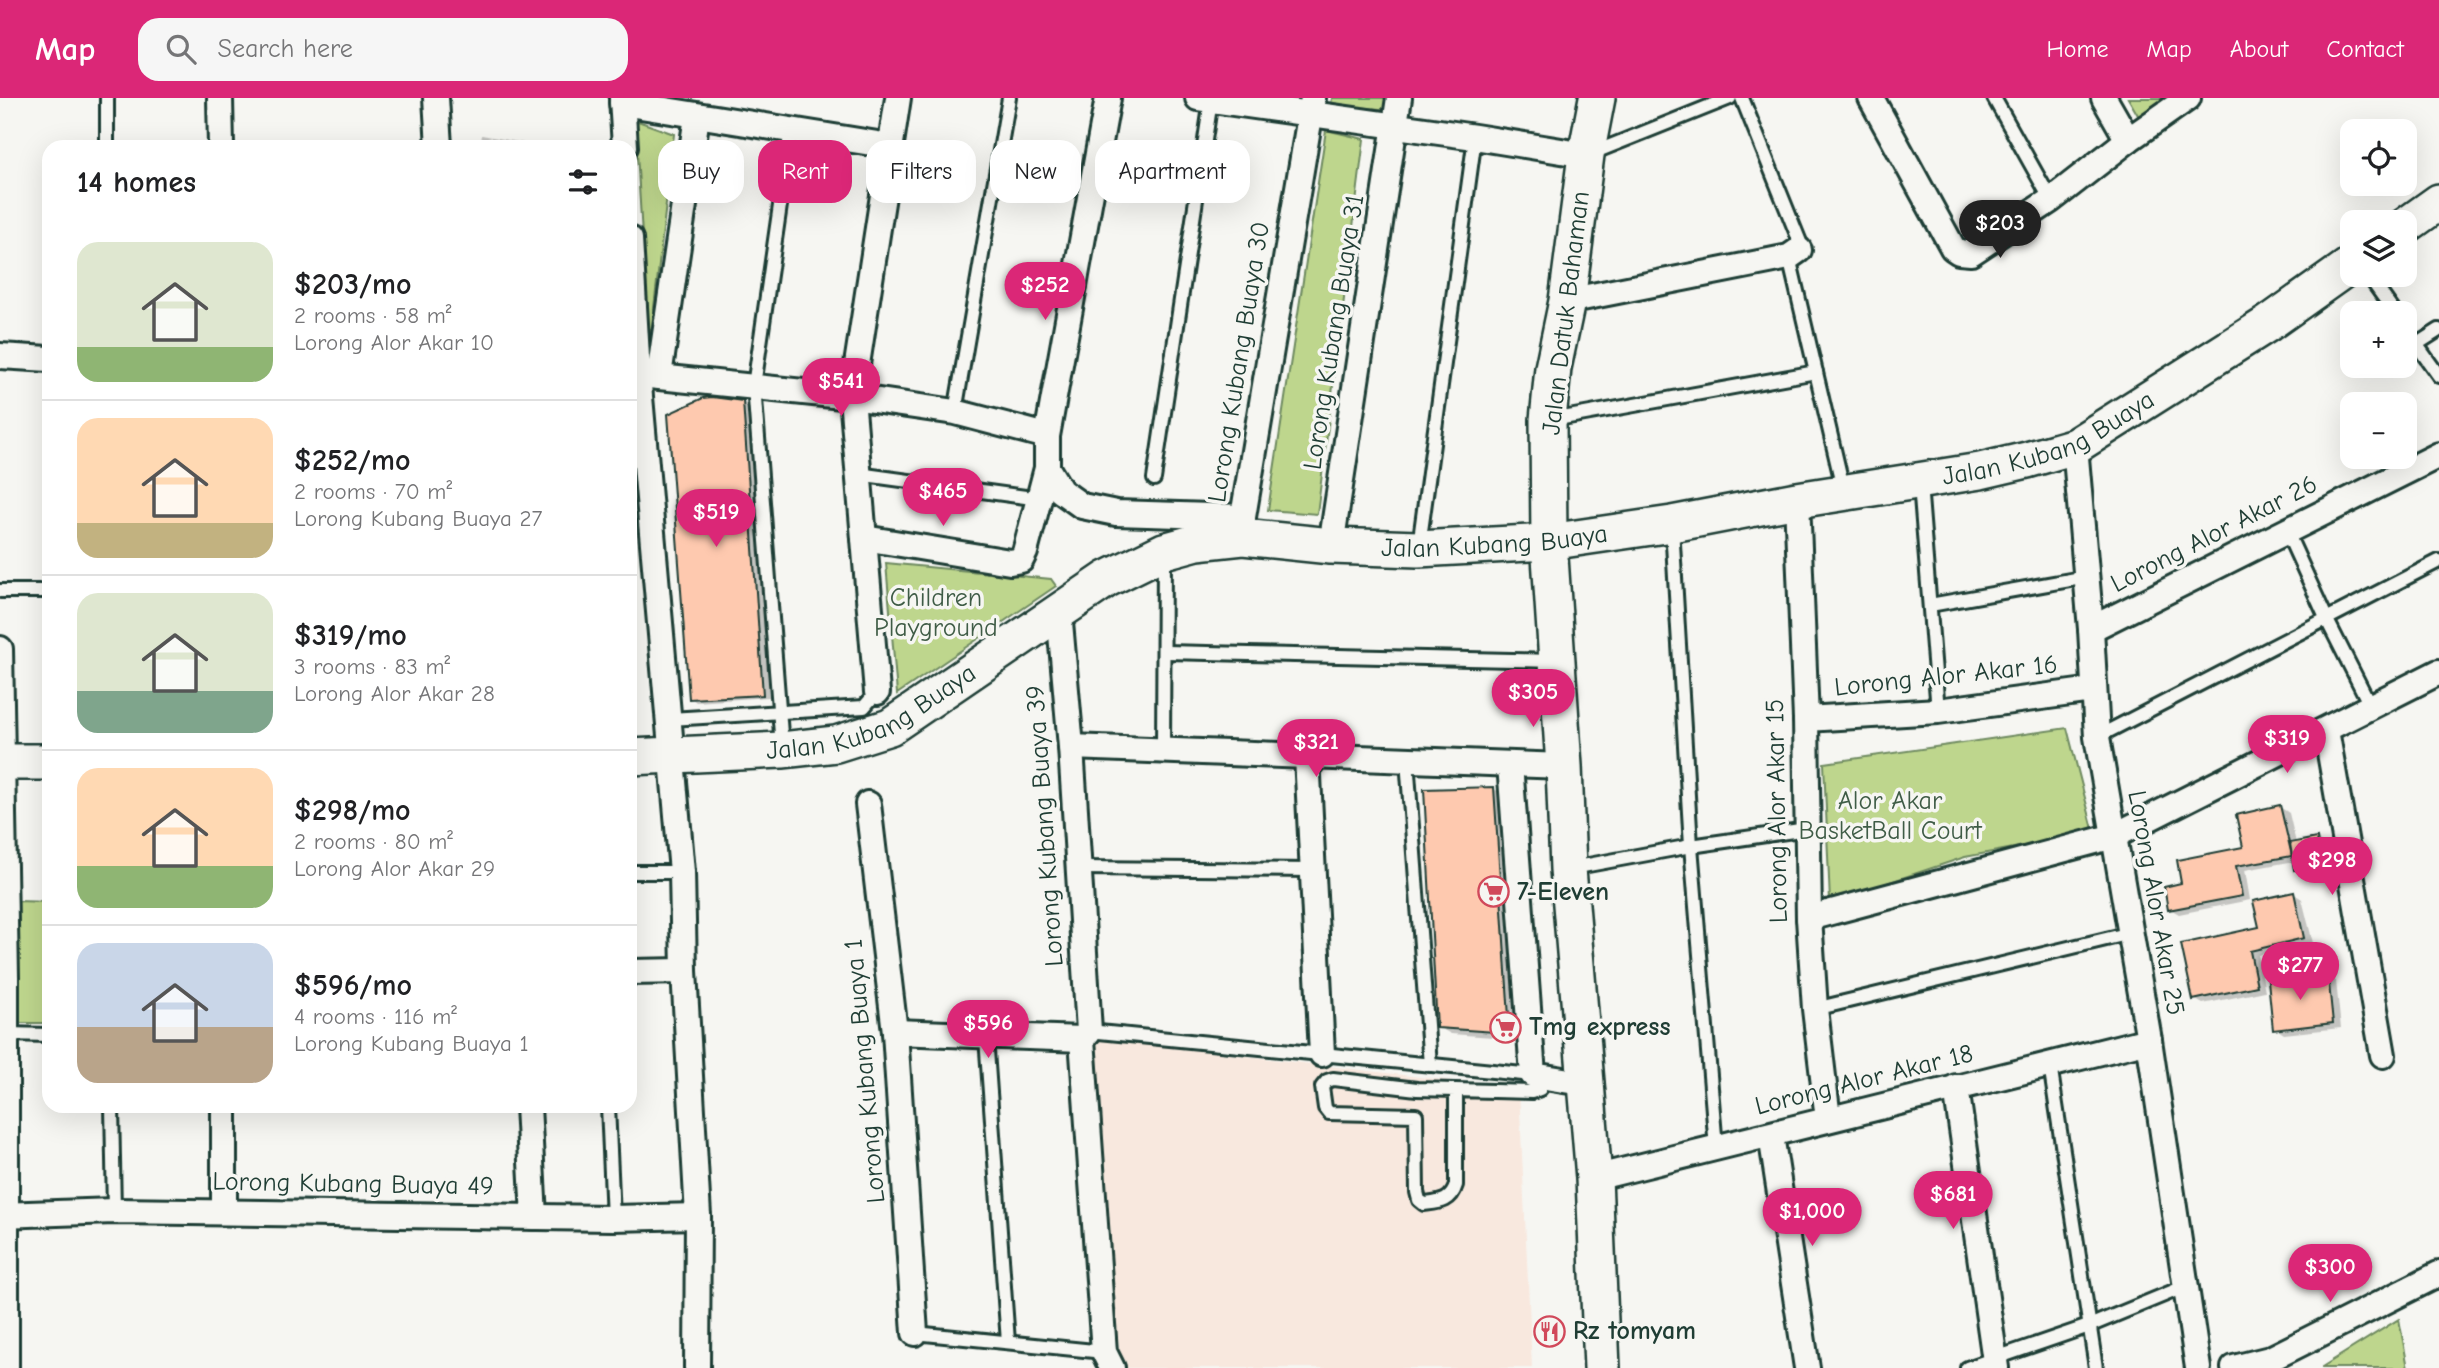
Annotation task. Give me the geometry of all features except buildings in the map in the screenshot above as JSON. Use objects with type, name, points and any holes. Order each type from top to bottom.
[{"type":"street","points":[[220,98],[221,140]]},
{"type":"street","points":[[436,98],[439,140]]},
{"type":"street","points":[[891,140],[898,98]]},
{"type":"street","points":[[864,538],[1010,562],[1021,560],[1047,468],[1047,436],[1108,98]]},
{"type":"street","name":"Lorong Kubang Buaya 31","points":[[1331,545],[1399,98]]},
{"type":"street","name":"Jalan Datuk Bahaman","points":[[1597,98],[1586,155],[1567,300],[1553,369],[1548,420],[1549,542],[1568,869],[1588,1084],[1602,1368]]},
{"type":"street","points":[[1871,98],[1953,248],[1959,252],[1970,253],[2050,200],[2188,98]]},
{"type":"street","points":[[2104,98],[2128,140]]},
{"type":"street","points":[[1205,99],[1312,106],[1396,127],[1475,136],[1586,155]]},
{"type":"street","points":[[625,140],[622,100],[697,116],[866,142]]},
{"type":"street","name":"Lorong Kubang Buaya 30","points":[[1243,527],[1312,106]]},
{"type":"street","points":[[642,375],[697,116]]},
{"type":"street","points":[[2417,218],[2439,202]]},
{"type":"street","points":[[877,692],[852,397],[881,203]]},
{"type":"street","points":[[1567,300],[1794,254]]},
{"type":"street","name":"Jalan Kubang Buaya","points":[[637,757],[782,750],[836,744],[890,727],[1107,579],[1164,551],[1243,527],[1331,545],[1418,549],[1549,542],[1672,524],[2003,466],[2075,446],[2269,323],[2340,273]]},
{"type":"street","points":[[637,320],[682,872],[684,971],[698,1216],[696,1368]]},
{"type":"street","points":[[0,356],[42,359]]},
{"type":"street","points":[[642,375],[852,397],[955,412],[1047,436]]},
{"type":"street","name":"Lorong Alor Akar 25","points":[[2075,446],[2091,629],[2096,737],[2149,1040],[2186,1286],[2203,1367]]},
{"type":"street","name":"Lorong Alor Akar 26","points":[[2091,629],[2439,455]]},
{"type":"street","points":[[1047,468],[1061,491],[1082,506],[1116,513],[1243,527]]},
{"type":"street","name":"Lorong Alor Akar 15","points":[[1797,500],[1809,918],[1815,1009],[1828,1119]]},
{"type":"street","name":"Lorong Kubang Buaya 39","points":[[1059,611],[1071,747],[1085,1035],[1108,1360]]},
{"type":"street","points":[[0,649],[3,977],[6,1034],[6,1368]]},
{"type":"street","points":[[1809,918],[2114,836],[2439,672]]},
{"type":"street","name":"Lorong Alor Akar 16","points":[[1805,719],[1938,711],[2093,690]]},
{"type":"street","points":[[2326,730],[2383,1055]]},
{"type":"street","points":[[1071,747],[1563,766]]},
{"type":"street","points":[[1307,756],[1322,1054]]},
{"type":"street","points":[[2,762],[42,762]]},
{"type":"street","points":[[1510,764],[1540,1076],[1588,1084]]},
{"type":"street","name":"Lorong Kubang Buaya 1","points":[[868,804],[895,1032],[915,1333]]},
{"type":"street","points":[[637,972],[684,971]]},
{"type":"street","points":[[895,1032],[986,1037],[1085,1035]]},
{"type":"street","name":"Lorong Alor Akar 18","points":[[1594,1178],[2149,1040]]},
{"type":"street","points":[[1956,1087],[1995,1363]]},
{"type":"street","points":[[224,1113],[224,1211]]},
{"type":"street","points":[[528,1113],[534,1217]]},
{"type":"street","points":[[1772,1135],[1807,1368]]},
{"type":"street","name":"Lorong Kubang Buaya 49","points":[[4,1215],[224,1211],[613,1218],[698,1216]]},
{"type":"street","points":[[2234,1368],[2270,1359],[2439,1274]]},
{"type":"lane","points":[[107,98],[107,140]]},
{"type":"lane","points":[[955,412],[1009,98]]},
{"type":"lane","points":[[1586,155],[1730,98]]},
{"type":"lane","points":[[1742,98],[1800,242],[1794,254],[1816,372],[1844,492]]},
{"type":"lane","points":[[1994,98],[2050,200]]},
{"type":"lane","points":[[1154,479],[1205,99]]},
{"type":"lane","points":[[782,750],[754,386],[791,129]]},
{"type":"lane","points":[[1418,549],[1475,136]]},
{"type":"lane","points":[[2439,330],[2417,344],[2439,376]]},
{"type":"lane","points":[[1548,420],[1816,372]]},
{"type":"lane","points":[[858,474],[1040,499]]},
{"type":"lane","points":[[1919,481],[1938,711]]},
{"type":"lane","points":[[1672,524],[1691,846],[1716,1148]]},
{"type":"lane","points":[[2286,530],[2371,707]]},
{"type":"lane","points":[[1163,751],[1166,652],[1164,551]]},
{"type":"lane","points":[[2096,737],[2439,561]]},
{"type":"lane","points":[[1930,605],[2087,577]]},
{"type":"lane","points":[[0,591],[42,591]]},
{"type":"lane","points":[[1166,652],[1557,661]]},
{"type":"lane","points":[[670,719],[864,708],[877,692]]},
{"type":"lane","points":[[1407,760],[1430,1065]]},
{"type":"lane","points":[[1568,869],[1691,846],[1807,829]]},
{"type":"lane","points":[[1078,868],[1313,870]]},
{"type":"lane","points":[[637,872],[682,872]]},
{"type":"lane","points":[[1815,1009],[2130,933]]},
{"type":"lane","points":[[6,1034],[42,1035]]},
{"type":"lane","points":[[1085,1035],[1322,1054],[1540,1076],[1540,1089],[1532,1092],[1456,1092],[1333,1079],[1322,1087],[1325,1108],[1329,1113],[1416,1115]]},
{"type":"lane","points":[[986,1037],[1009,1342]]},
{"type":"lane","points":[[2050,1065],[2096,1368]]},
{"type":"lane","points":[[1417,1089],[1417,1192],[1419,1200],[1424,1204],[1446,1201],[1453,1194],[1456,1185],[1456,1092]]},
{"type":"lane","points":[[112,1113],[114,1211]]},
{"type":"lane","points":[[608,1113],[613,1218]]},
{"type":"lane","points":[[1966,1368],[1995,1363],[2186,1286]]},
{"type":"lane","points":[[915,1333],[1009,1342],[1108,1360]]},
{"type":"shaded area","points":[[1088,1037],[1519,1089],[1532,1368],[1121,1368]]},
{"type":"green space","points":[[1332,98],[1393,98],[1392,110],[1331,105]]},
{"type":"green space","points":[[2128,98],[2164,98],[2139,117]]},
{"type":"green space","points":[[635,120],[674,134],[673,140],[658,140],[658,203],[666,203],[649,351],[637,153]]},
{"type":"green space","points":[[1326,130],[1364,139],[1317,514],[1268,510]]},
{"type":"green space","name":"Children Playground","points":[[886,563],[1051,579],[1056,586],[897,694]]},
{"type":"green space","name":"Alor Akar BasketBall Court","points":[[2067,728],[2094,833],[1965,857],[1830,902],[1824,763]]},
{"type":"green space","points":[[17,901],[42,902],[42,1023],[17,1023]]},
{"type":"green space","points":[[2399,1319],[2408,1368],[2322,1368],[2322,1367]]},
{"type":"place","name":"7-Eleven","points":[[1494,892]]},
{"type":"place","name":"Tmg express","points":[[1506,1027]]},
{"type":"place","name":"Rz tomyam","points":[[1550,1331]]}]
